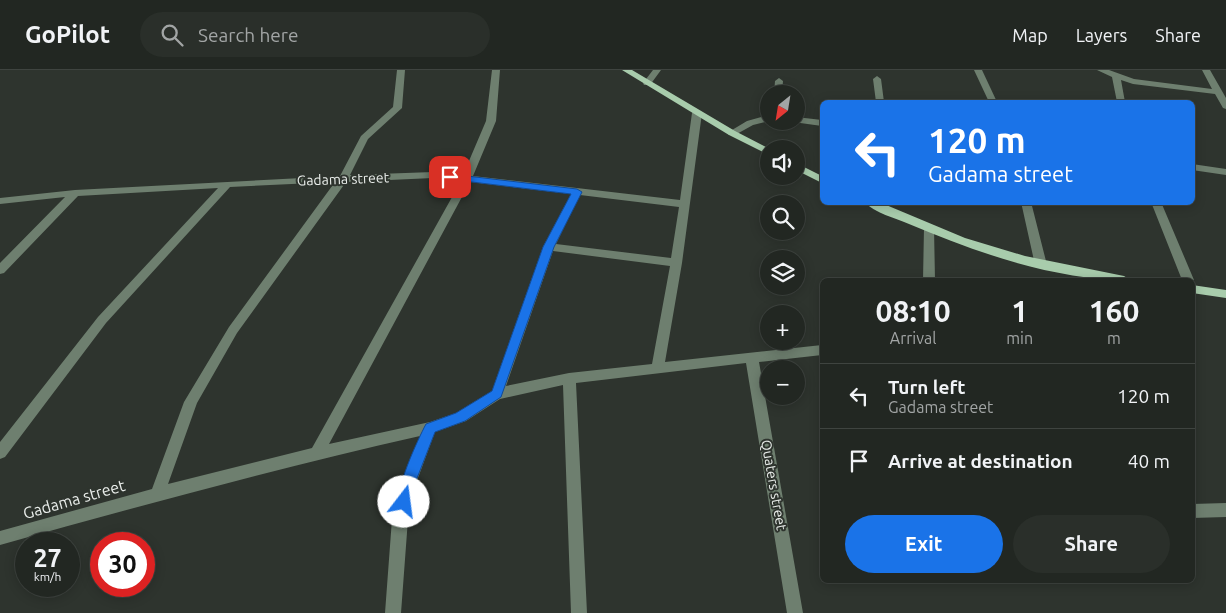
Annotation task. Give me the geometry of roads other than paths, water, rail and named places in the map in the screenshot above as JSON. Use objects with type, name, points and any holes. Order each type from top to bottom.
[{"type":"main road","points":[[626,70],[697,113],[760,147]]},
{"type":"main road","points":[[805,171],[820,179]]},
{"type":"main road","points":[[878,205],[984,250],[1040,266],[1109,278]]},
{"type":"main road","points":[[1195,289],[1226,294]]},
{"type":"street","points":[[157,494],[191,402],[209,368],[233,330],[343,179],[364,138],[397,108],[401,70]]},
{"type":"street","points":[[317,453],[467,179],[491,122],[496,70]]},
{"type":"street","points":[[647,83],[657,70]]},
{"type":"street","points":[[978,70],[992,100]]},
{"type":"street","points":[[1101,70],[1116,76],[1161,86],[1220,90]]},
{"type":"street","points":[[1206,70],[1220,90],[1226,106]]},
{"type":"street","points":[[1116,76],[1121,100]]},
{"type":"street","points":[[877,79],[880,100]]},
{"type":"street","points":[[779,81],[779,85]]},
{"type":"street","points":[[657,369],[676,263],[697,113]]},
{"type":"street","points":[[732,133],[750,123],[760,120]]},
{"type":"street","points":[[805,121],[820,123]]},
{"type":"street","points":[[1195,167],[1226,172]]},
{"type":"street","name":"Gadama street","points":[[0,200],[75,193],[227,184],[433,175],[684,204]]},
{"type":"street","points":[[0,453],[102,320],[227,184]]},
{"type":"street","points":[[497,394],[548,247],[577,192]]},
{"type":"street","points":[[0,270],[75,193]]},
{"type":"street","points":[[1027,205],[1040,266]]},
{"type":"street","points":[[1157,205],[1187,278]]},
{"type":"street","points":[[929,228],[929,278]]},
{"type":"street","points":[[548,247],[676,263]]},
{"type":"street","name":"Gadama street","points":[[0,538],[157,494],[317,453],[430,428],[461,417],[497,394],[568,378],[820,350]]},
{"type":"street","name":"Quaters street","points":[[752,358],[795,613]]},
{"type":"street","points":[[568,378],[579,613]]},
{"type":"street","points":[[393,613],[400,519],[408,486],[430,428]]},
{"type":"street","points":[[1195,511],[1226,510]]}]
